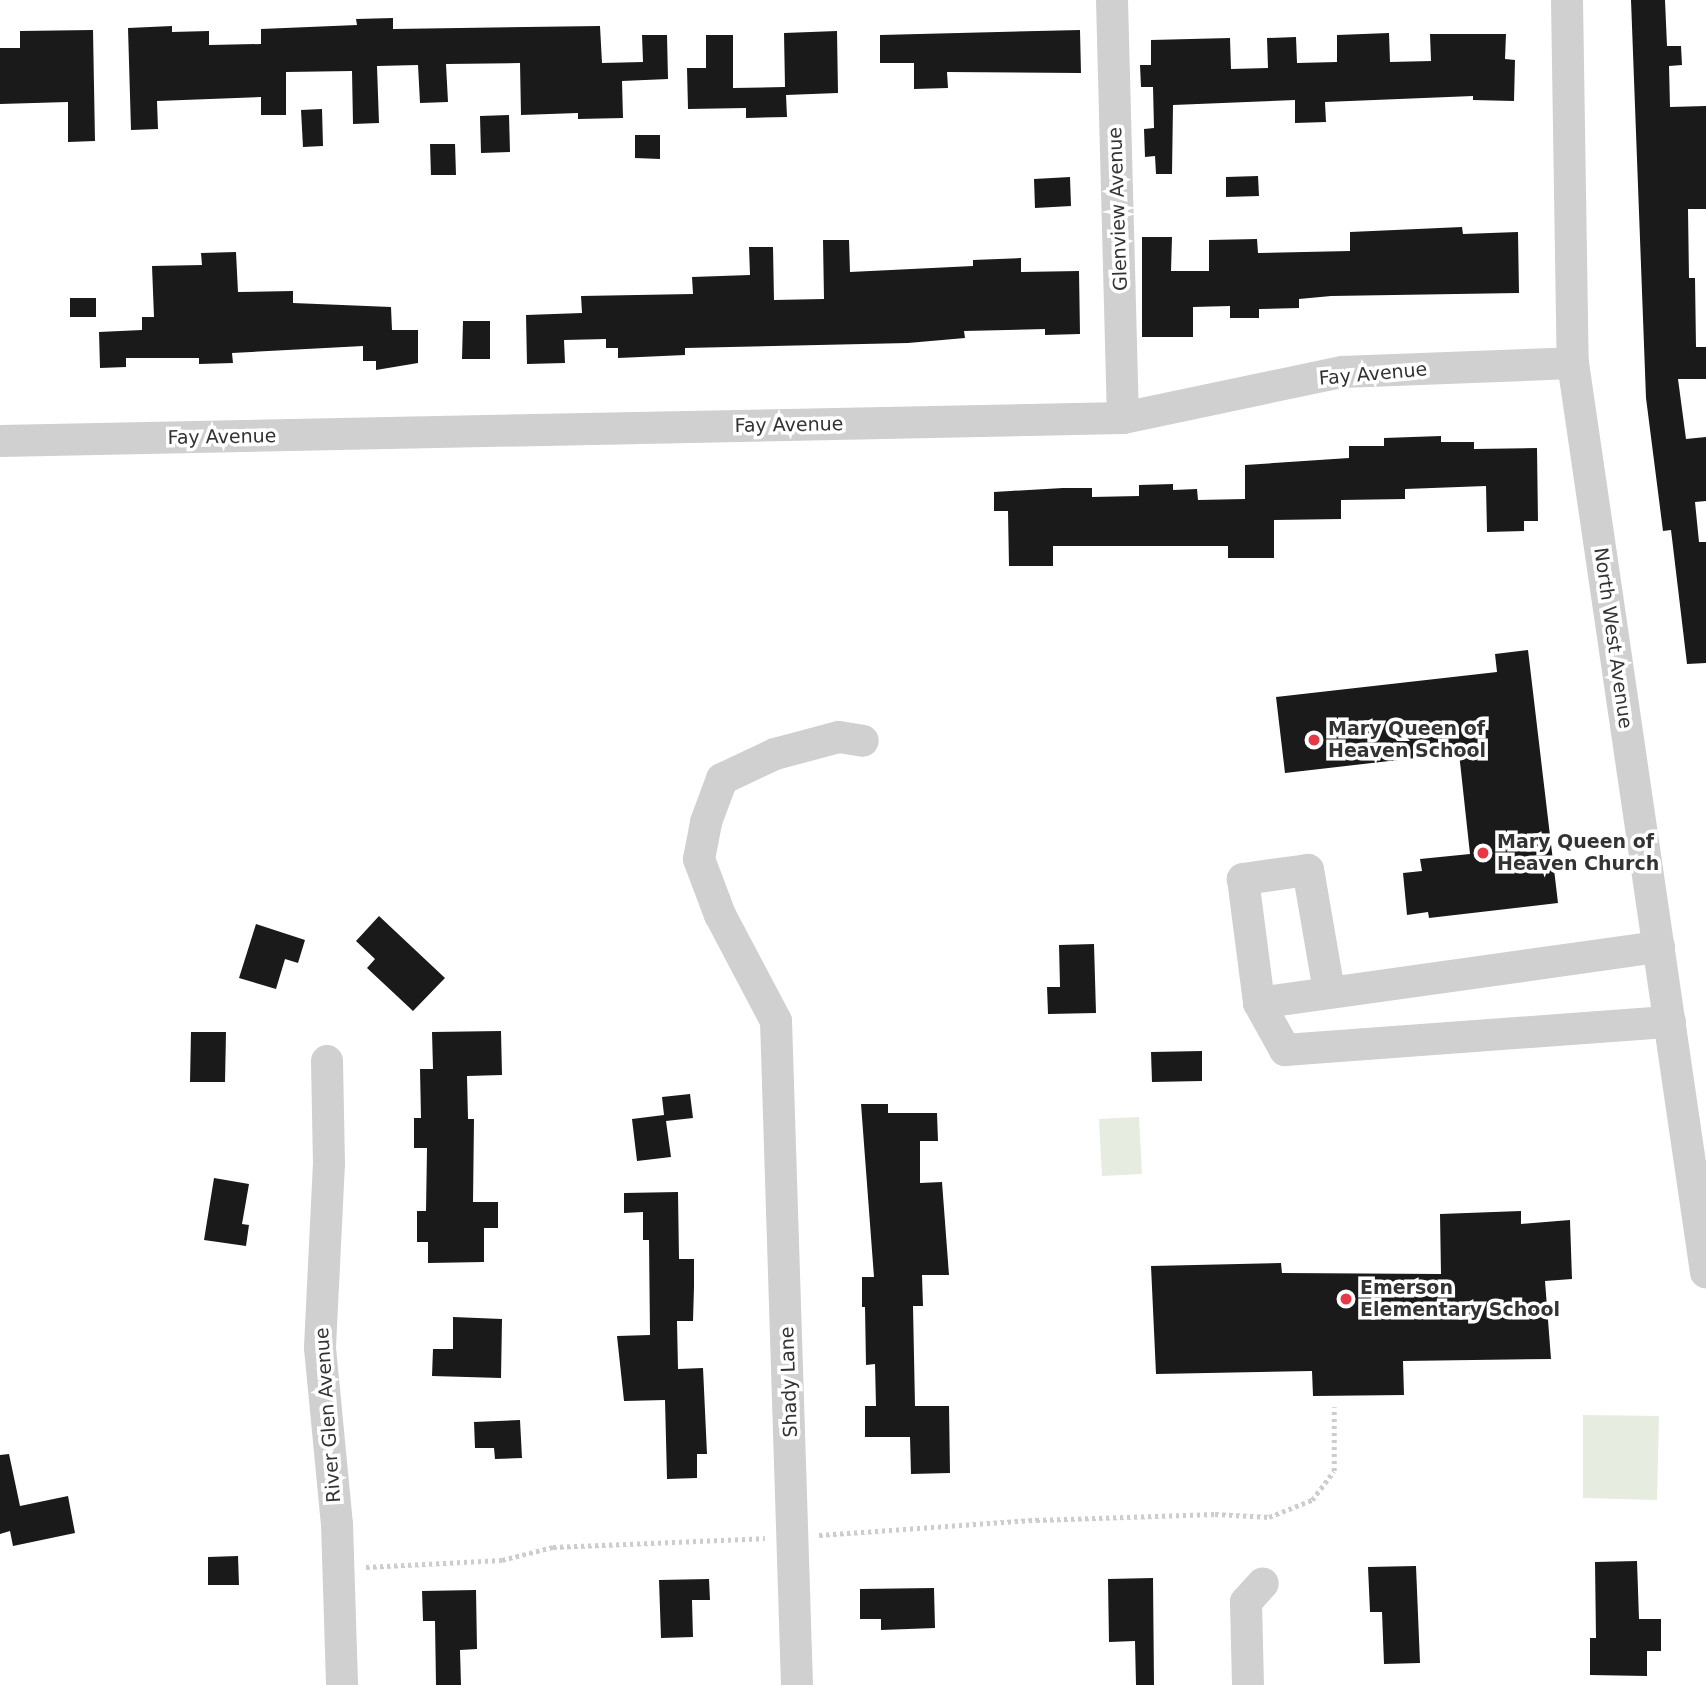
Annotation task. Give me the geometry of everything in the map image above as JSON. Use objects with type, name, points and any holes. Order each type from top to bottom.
[{"type":"street","name":"Glenview Avenue","points":[[1112,0],[1123,418]]},
{"type":"street","name":"North West Avenue","points":[[1567,0],[1573,363],[1706,1272]]},
{"type":"street","name":"Fay Avenue","points":[[0,441],[1123,418],[1342,372],[1573,363]]},
{"type":"street","name":"Shady Lane","points":[[797,1685],[780,1079],[776,1021],[720,915],[699,859],[706,822],[722,779],[775,754],[839,737],[863,741]]},
{"type":"street","points":[[1329,991],[1308,870],[1243,879],[1259,1003],[1285,1050],[1670,1022]]},
{"type":"street","points":[[1259,1003],[1329,991],[1659,947]]},
{"type":"street","name":"River Glen Avenue","points":[[327,1061],[329,1163],[320,1348],[338,1567],[342,1685]]},
{"type":"street","points":[[1248,1685],[1246,1602],[1263,1583]]},
{"type":"path","points":[[338,1567],[502,1560],[566,1546],[793,1537],[1036,1520],[1215,1514],[1269,1517],[1312,1500],[1334,1471],[1334,1407]]},
{"type":"shaded area","points":[[1139,1117],[1142,1174],[1102,1176],[1099,1119]]},
{"type":"shaded area","points":[[1583,1415],[1659,1416],[1657,1500],[1583,1498]]},
{"type":"building","points":[[1631,0],[1665,0],[1667,46],[1681,46],[1682,65],[1669,66],[1670,107],[1706,106],[1706,209],[1688,209],[1689,278],[1695,278],[1696,347],[1706,347],[1706,379],[1678,379],[1686,439],[1706,437],[1706,501],[1695,502],[1699,542],[1706,542],[1706,663],[1687,664],[1671,530],[1663,531],[1646,398]]},
{"type":"building","points":[[393,18],[393,29],[600,26],[602,63],[643,62],[642,35],[667,35],[668,79],[622,81],[623,118],[578,119],[578,113],[521,115],[520,63],[446,64],[448,102],[420,103],[418,65],[377,66],[379,123],[353,124],[352,71],[286,72],[286,115],[261,115],[261,97],[157,101],[158,129],[131,130],[128,28],[172,26],[172,32],[209,31],[209,45],[261,44],[261,29],[357,25],[356,19]]},
{"type":"building","points":[[93,30],[95,141],[68,142],[68,102],[0,104],[0,48],[20,48],[20,31]]},
{"type":"building","points":[[1080,30],[1081,73],[947,72],[948,88],[914,89],[914,63],[880,63],[880,35]]},
{"type":"building","points":[[837,31],[838,93],[786,95],[787,117],[746,118],[746,108],[688,109],[687,68],[706,68],[706,35],[733,35],[733,88],[785,87],[784,33]]},
{"type":"building","points":[[1389,33],[1390,62],[1431,61],[1430,34],[1506,34],[1505,59],[1515,60],[1514,101],[1473,100],[1473,96],[1325,102],[1326,122],[1295,123],[1295,100],[1173,105],[1172,174],[1156,174],[1155,156],[1145,157],[1144,129],[1154,128],[1153,87],[1141,87],[1140,65],[1151,65],[1151,40],[1230,38],[1231,69],[1268,68],[1267,38],[1296,37],[1297,63],[1337,62],[1337,35]]},
{"type":"building","points":[[322,109],[323,146],[303,147],[301,110]]},
{"type":"building","points":[[509,115],[510,152],[481,153],[480,116]]},
{"type":"building","points":[[635,135],[660,135],[660,159],[635,158]]},
{"type":"building","points":[[430,144],[455,144],[456,175],[431,175]]},
{"type":"building","points":[[1258,176],[1259,196],[1226,197],[1226,177]]},
{"type":"building","points":[[1070,177],[1071,206],[1035,208],[1034,179]]},
{"type":"building","points":[[1462,227],[1463,234],[1518,232],[1519,293],[1331,296],[1299,299],[1299,308],[1259,309],[1259,318],[1230,318],[1230,306],[1193,307],[1193,337],[1142,337],[1142,237],[1172,237],[1171,271],[1209,271],[1209,240],[1257,239],[1258,253],[1350,251],[1350,232]]},
{"type":"building","points":[[823,240],[849,240],[850,272],[973,266],[973,260],[1021,258],[1021,272],[1079,271],[1080,334],[1045,335],[1045,329],[964,331],[965,338],[908,343],[685,348],[685,355],[618,358],[618,348],[606,348],[606,339],[564,340],[565,363],[527,364],[526,315],[582,313],[581,296],[693,294],[692,277],[750,275],[749,247],[773,247],[774,300],[824,299]]},
{"type":"building","points":[[236,252],[238,292],[293,291],[293,303],[391,307],[392,330],[418,330],[418,363],[376,370],[376,361],[363,361],[363,346],[232,353],[233,363],[199,364],[199,358],[126,358],[126,367],[100,368],[99,332],[142,330],[142,317],[154,317],[152,266],[202,265],[201,253]]},
{"type":"building","points":[[70,298],[96,298],[96,317],[70,317]]},
{"type":"building","points":[[463,321],[490,321],[490,359],[462,359]]},
{"type":"building","points":[[1441,436],[1441,442],[1474,442],[1474,449],[1537,448],[1538,521],[1524,521],[1524,531],[1487,532],[1486,486],[1405,489],[1405,499],[1341,500],[1341,519],[1274,520],[1274,558],[1228,558],[1228,546],[1053,546],[1053,566],[1009,566],[1008,511],[994,511],[994,492],[1063,488],[1092,488],[1092,497],[1139,496],[1139,485],[1173,484],[1173,490],[1197,489],[1198,500],[1245,499],[1245,465],[1349,458],[1349,446],[1384,446],[1384,438]]},
{"type":"building","points":[[1528,650],[1558,903],[1429,918],[1428,912],[1407,915],[1403,873],[1422,871],[1420,859],[1470,854],[1459,753],[1285,773],[1276,697],[1497,672],[1495,654]]},
{"type":"building","points":[[379,916],[445,978],[413,1011],[367,968],[375,959],[356,941]]},
{"type":"building","points":[[256,924],[305,940],[298,963],[285,959],[276,989],[239,978]]},
{"type":"building","points":[[1094,944],[1096,1013],[1048,1014],[1047,987],[1060,987],[1059,945]]},
{"type":"building","points":[[501,1031],[502,1075],[467,1076],[468,1119],[474,1119],[473,1202],[498,1202],[498,1228],[484,1228],[484,1262],[428,1263],[428,1242],[417,1242],[417,1211],[426,1211],[427,1148],[414,1148],[414,1118],[421,1118],[420,1069],[433,1069],[432,1032]]},
{"type":"building","points":[[191,1032],[226,1032],[225,1082],[190,1082]]},
{"type":"building","points":[[1202,1051],[1202,1081],[1152,1082],[1151,1052]]},
{"type":"building","points":[[690,1094],[693,1118],[666,1121],[671,1157],[637,1161],[632,1119],[664,1115],[662,1097]]},
{"type":"building","points":[[861,1104],[888,1104],[888,1113],[937,1113],[938,1141],[920,1141],[920,1183],[942,1182],[949,1275],[922,1275],[923,1306],[913,1306],[915,1406],[949,1406],[950,1473],[911,1474],[910,1437],[865,1437],[865,1406],[876,1406],[875,1364],[866,1365],[865,1307],[862,1307],[862,1277],[874,1277]]},
{"type":"building","points":[[214,1178],[249,1184],[242,1224],[249,1225],[246,1246],[204,1240]]},
{"type":"building","points":[[678,1192],[679,1259],[694,1259],[694,1287],[693,1321],[677,1321],[678,1369],[703,1368],[707,1454],[697,1454],[697,1478],[667,1479],[665,1400],[624,1401],[617,1336],[650,1335],[649,1240],[643,1240],[643,1212],[624,1213],[624,1193]]},
{"type":"building","points":[[1521,1211],[1521,1224],[1570,1220],[1572,1279],[1545,1281],[1551,1359],[1403,1361],[1404,1395],[1313,1396],[1312,1371],[1156,1374],[1151,1266],[1281,1263],[1282,1273],[1441,1274],[1440,1214]]},
{"type":"building","points":[[453,1317],[502,1319],[501,1378],[432,1376],[433,1349],[453,1349]]},
{"type":"building","points":[[520,1420],[522,1458],[495,1459],[494,1448],[475,1448],[474,1422]]},
{"type":"building","points":[[9,1454],[20,1506],[68,1496],[75,1533],[13,1546],[10,1531],[0,1534],[0,1455]]},
{"type":"building","points":[[238,1556],[239,1585],[208,1585],[208,1557]]},
{"type":"building","points":[[1637,1561],[1639,1619],[1661,1619],[1661,1651],[1647,1651],[1647,1676],[1590,1675],[1590,1638],[1596,1638],[1595,1562]]},
{"type":"building","points":[[1416,1566],[1420,1663],[1384,1664],[1382,1612],[1370,1612],[1368,1567]]},
{"type":"building","points":[[1153,1578],[1154,1685],[1136,1685],[1135,1641],[1109,1642],[1108,1579]]},
{"type":"building","points":[[709,1579],[710,1600],[692,1600],[693,1637],[661,1638],[659,1580]]},
{"type":"building","points":[[934,1588],[935,1628],[881,1630],[881,1619],[860,1619],[860,1589]]},
{"type":"building","points":[[476,1590],[477,1649],[460,1650],[461,1685],[436,1685],[435,1621],[423,1621],[422,1591]]},
{"type":"place","name":"Mary Queen of Heaven School","points":[[1314,740]]},
{"type":"place","name":"Mary Queen of Heaven Church","points":[[1483,853]]},
{"type":"place","name":"Emerson Elementary School","points":[[1346,1299]]}]
